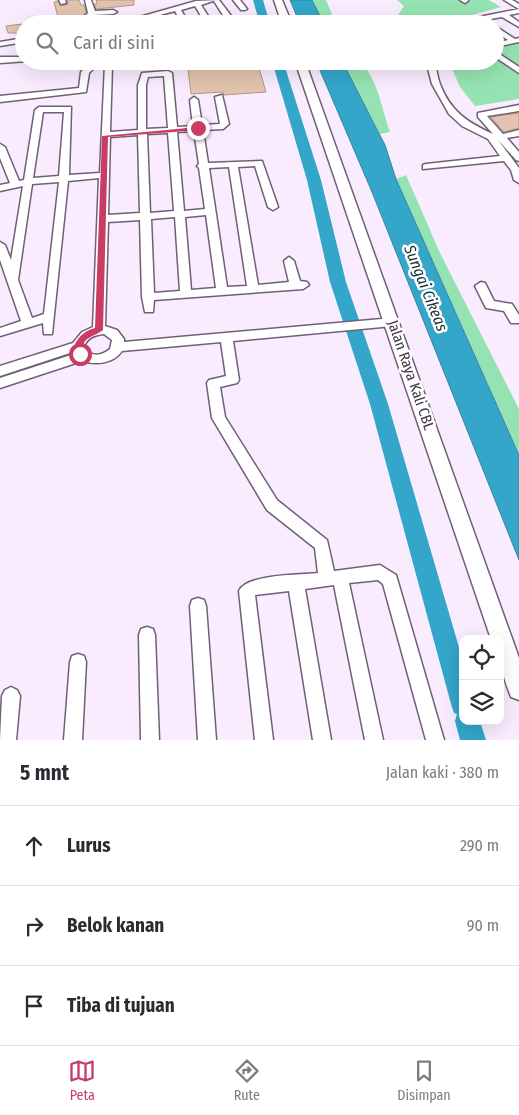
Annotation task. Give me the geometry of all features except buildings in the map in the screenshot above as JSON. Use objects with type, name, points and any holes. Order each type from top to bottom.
[{"type":"main road","points":[[278,0],[283,15]]},
{"type":"main road","points":[[0,60],[15,60]]},
{"type":"main road","name":"Jalan Raya Kali CBL","points":[[303,70],[519,689]]},
{"type":"street","points":[[88,0],[92,13],[113,12]]},
{"type":"street","points":[[152,15],[210,0]]},
{"type":"street","points":[[216,0],[227,15]]},
{"type":"street","points":[[236,0],[244,9]]},
{"type":"street","points":[[507,0],[519,9]]},
{"type":"street","points":[[196,3],[205,15]]},
{"type":"street","points":[[176,9],[180,15]]},
{"type":"street","points":[[499,15],[519,9]]},
{"type":"street","points":[[503,14],[519,25]]},
{"type":"street","points":[[504,34],[516,41]]},
{"type":"street","points":[[0,44],[15,42]]},
{"type":"street","points":[[505,61],[519,57]]},
{"type":"street","points":[[505,61],[519,71]]},
{"type":"street","points":[[0,99],[83,90],[85,70]]},
{"type":"street","points":[[99,330],[108,70]]},
{"type":"street","points":[[432,70],[436,83],[454,116],[472,130],[496,135],[519,133]]},
{"type":"street","points":[[149,309],[142,133],[142,85],[145,75],[168,73],[186,294]]},
{"type":"street","points":[[105,136],[225,125],[219,97]]},
{"type":"street","points":[[194,100],[208,212],[222,291]]},
{"type":"street","points":[[519,108],[480,115],[496,135],[519,158]]},
{"type":"street","points":[[13,280],[26,182],[41,109],[68,109],[64,178],[48,331]]},
{"type":"street","points":[[518,173],[492,140],[496,135],[519,127]]},
{"type":"street","points":[[0,147],[15,184]]},
{"type":"street","points":[[426,167],[505,158]]},
{"type":"street","points":[[202,166],[259,163],[273,208]]},
{"type":"street","points":[[233,164],[252,289]]},
{"type":"street","points":[[0,188],[26,182],[104,175]]},
{"type":"street","points":[[102,219],[208,212]]},
{"type":"street","points":[[0,245],[28,323]]},
{"type":"street","points":[[148,297],[299,285],[289,262]]},
{"type":"street","points":[[481,286],[490,306],[508,307],[515,320],[519,319]]},
{"type":"street","points":[[0,332],[49,317]]},
{"type":"street","points":[[118,343],[391,318]]},
{"type":"street","points":[[118,343],[226,337],[312,325]]},
{"type":"street","points":[[81,351],[84,336],[99,330],[113,333],[118,343]]},
{"type":"street","points":[[226,337],[232,380],[213,383],[219,418],[272,505],[322,545],[333,578],[374,740]]},
{"type":"street","points":[[81,351],[92,360],[103,359],[112,354],[118,343]]},
{"type":"street","points":[[0,371],[81,351]]},
{"type":"street","points":[[0,383],[81,351]]},
{"type":"street","points":[[264,740],[246,593],[248,589],[380,572],[390,580],[435,740]]},
{"type":"street","points":[[296,583],[322,740]]},
{"type":"street","points":[[198,606],[207,740]]},
{"type":"street","points":[[148,634],[150,740]]},
{"type":"street","points":[[73,740],[78,662]]},
{"type":"street","points":[[6,740],[11,696]]},
{"type":"green space","points":[[312,0],[326,0],[332,15],[320,15]]},
{"type":"green space","points":[[397,0],[489,0],[501,7],[472,15],[398,15],[404,6]]},
{"type":"green space","points":[[519,42],[519,99],[475,106],[460,87],[453,70],[504,70],[504,45]]},
{"type":"green space","points":[[347,70],[367,70],[371,77],[379,95],[390,132],[380,134]]},
{"type":"green space","points":[[406,175],[440,253],[519,409],[519,454],[396,179]]},
{"type":"water","points":[[290,0],[312,0],[320,15],[296,15]]},
{"type":"water","name":"Sungai Cikeas","points":[[320,70],[347,70],[385,145],[396,179],[519,455],[519,560],[372,192]]},
{"type":"waterway","points":[[258,0],[262,15]]},
{"type":"waterway","points":[[280,70],[314,180],[338,282],[379,404],[459,690]]},
{"type":"waterway","points":[[468,725],[473,740]]},
{"type":"route","points":[[80,354],[78,346],[81,339],[89,333],[99,330],[105,136],[198,128]]}]
